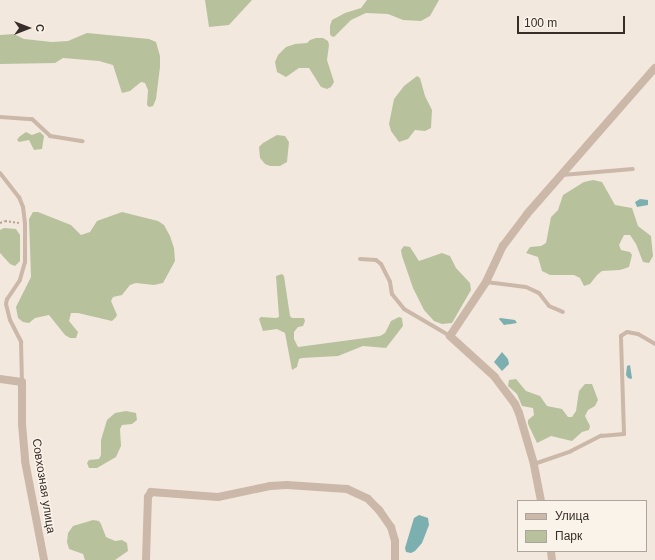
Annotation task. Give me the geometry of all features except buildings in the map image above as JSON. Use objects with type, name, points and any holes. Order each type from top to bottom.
[{"type":"street","points":[[541,500],[534,464],[519,413],[507,391],[495,377],[450,336],[486,282],[503,246],[527,214],[655,68]]},
{"type":"street","points":[[0,379],[22,382]]},
{"type":"street","name":"Совхозная улица","points":[[22,382],[22,424],[25,461],[44,560]]},
{"type":"street","points":[[146,560],[148,497],[151,492],[218,497],[234,495],[270,486],[287,485],[347,489],[368,499],[386,519],[391,527],[395,541],[395,560]]},
{"type":"lane","points":[[0,117],[32,119],[50,136],[83,141]]},
{"type":"lane","points":[[562,175],[633,169]]},
{"type":"lane","name":"Совхозная улица","points":[[0,173],[19,197],[23,207],[25,224],[25,262],[20,280],[7,299],[6,304],[10,320],[21,342],[22,382]]},
{"type":"lane","points":[[360,259],[376,260],[381,264],[390,282],[392,294],[404,309],[450,336]]},
{"type":"lane","points":[[486,282],[526,287],[539,294],[549,306],[562,312]]},
{"type":"lane","points":[[534,464],[571,451],[601,436],[624,434],[621,336],[627,332],[638,334],[655,344]]},
{"type":"path","points":[[0,223],[5,221],[25,224]]},
{"type":"green space","points":[[205,0],[252,0],[229,25],[209,27]]},
{"type":"green space","points":[[367,0],[439,0],[430,16],[421,21],[403,20],[388,14],[366,13],[351,20],[334,37],[331,36],[330,26],[332,20],[345,13],[361,8]]},
{"type":"green space","points":[[87,33],[149,39],[156,42],[160,56],[160,67],[156,99],[153,106],[149,107],[147,105],[148,90],[145,83],[141,82],[130,91],[122,93],[113,65],[99,61],[63,58],[55,63],[0,64],[0,35],[14,34],[24,39],[52,42],[68,41]]},
{"type":"green space","points":[[316,38],[323,38],[328,41],[329,45],[327,60],[334,82],[331,87],[327,89],[321,87],[309,68],[299,68],[286,77],[277,72],[275,62],[278,55],[286,47],[295,44],[307,43]]},
{"type":"green space","points":[[417,76],[420,78],[425,96],[432,110],[431,128],[425,131],[415,130],[408,139],[399,142],[391,131],[389,124],[394,99],[404,86]]},
{"type":"green space","points":[[26,132],[32,135],[40,132],[44,136],[42,149],[34,150],[29,140],[19,142],[17,140]]},
{"type":"green space","points":[[277,135],[285,136],[289,142],[287,162],[280,166],[270,166],[265,164],[260,158],[259,147]]},
{"type":"green space","points":[[593,180],[602,182],[615,205],[632,208],[638,226],[651,236],[653,256],[649,263],[643,262],[636,244],[630,235],[624,235],[619,245],[621,250],[630,252],[632,255],[629,267],[620,270],[602,271],[590,284],[584,286],[580,278],[574,275],[550,275],[542,271],[538,257],[526,253],[530,247],[541,246],[546,243],[551,217],[558,210],[563,195],[584,182]]},
{"type":"green space","points":[[33,212],[38,212],[71,225],[81,235],[90,232],[97,221],[122,212],[158,221],[164,225],[170,236],[174,248],[175,261],[163,283],[154,285],[136,283],[130,285],[122,295],[113,297],[111,301],[117,315],[112,321],[78,313],[71,313],[69,321],[78,332],[76,338],[70,338],[65,335],[49,315],[35,318],[29,323],[23,322],[18,318],[16,307],[31,277],[29,219]]},
{"type":"green space","points":[[4,228],[16,229],[20,235],[20,261],[15,266],[10,264],[0,253],[0,230]]},
{"type":"green space","points":[[404,246],[410,247],[419,261],[442,253],[450,256],[456,268],[470,283],[471,290],[452,323],[442,324],[434,321],[424,310],[413,288],[402,256],[401,250]]},
{"type":"green space","points":[[282,274],[284,276],[290,316],[292,318],[304,318],[305,321],[303,326],[298,327],[294,332],[294,339],[298,347],[380,336],[385,333],[391,321],[399,317],[402,318],[403,326],[386,348],[363,346],[338,356],[302,358],[299,359],[297,367],[292,370],[285,333],[277,329],[263,331],[259,319],[261,317],[279,317],[276,276]]},
{"type":"green space","points":[[516,379],[526,391],[540,396],[547,406],[562,409],[568,417],[572,417],[576,411],[579,391],[585,384],[592,384],[598,400],[595,406],[588,410],[585,416],[590,426],[589,430],[582,432],[572,441],[551,436],[537,443],[528,424],[528,420],[534,415],[533,408],[522,406],[517,394],[508,386],[509,380]]},
{"type":"green space","points":[[126,411],[136,413],[137,420],[132,424],[122,425],[120,429],[121,446],[116,457],[97,468],[89,468],[87,463],[89,460],[99,459],[101,455],[101,440],[107,420],[115,413]]},
{"type":"green space","points":[[93,520],[99,521],[106,537],[115,541],[122,540],[127,543],[128,551],[115,560],[85,560],[83,554],[69,549],[67,542],[68,533],[73,526]]},
{"type":"water","points":[[640,199],[648,200],[648,205],[637,207],[635,202]]},
{"type":"water","points":[[499,319],[515,320],[517,323],[504,325]]},
{"type":"water","points":[[502,352],[508,359],[509,364],[502,371],[494,362]]},
{"type":"water","points":[[630,365],[631,379],[626,375],[627,366]]},
{"type":"water","points":[[419,515],[428,518],[429,525],[422,543],[415,551],[411,553],[406,552],[405,548],[414,518]]}]
